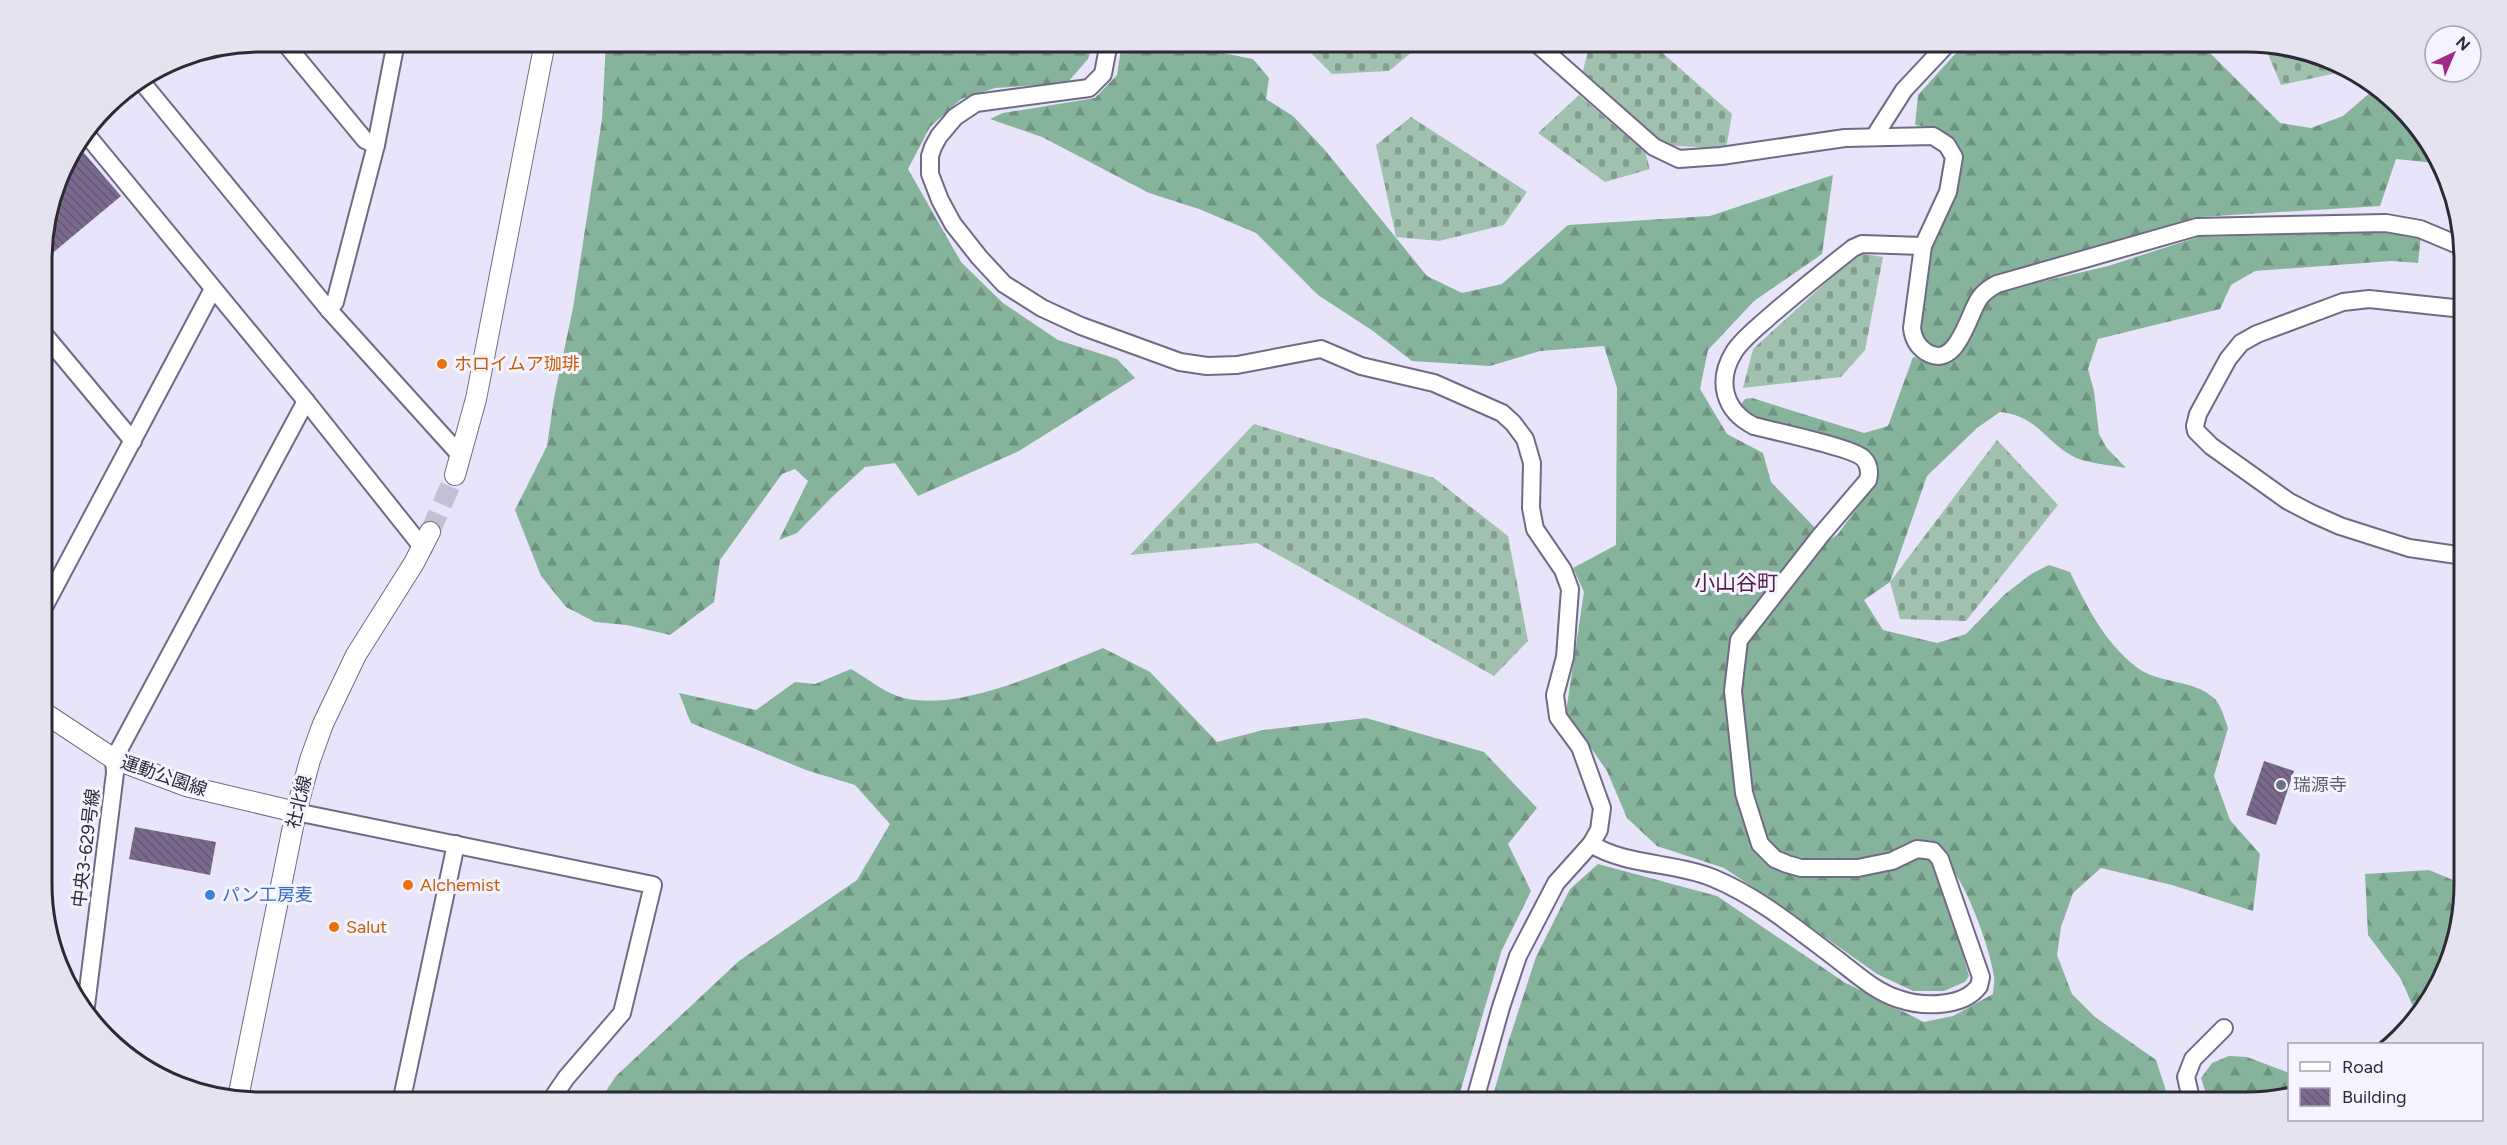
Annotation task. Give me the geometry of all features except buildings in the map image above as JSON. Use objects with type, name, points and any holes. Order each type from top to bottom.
[{"type":"street","points":[[292,52],[365,140],[376,144]]},
{"type":"street","points":[[329,310],[335,302],[376,144],[394,52]]},
{"type":"street","points":[[458,466],[476,399],[543,52]]},
{"type":"street","points":[[1108,52],[1103,74],[1089,88],[976,103],[947,125],[930,156],[930,174],[953,224],[979,257],[1005,284],[1042,308],[1081,326],[1180,362],[1208,366],[1237,365],[1321,349],[1361,366],[1434,383],[1502,413],[1525,439],[1532,463],[1531,508],[1535,529],[1563,570],[1570,589],[1565,657],[1556,695],[1558,717],[1580,747],[1602,808],[1599,830],[1591,844],[1556,883],[1518,956],[1477,1092]]},
{"type":"street","points":[[1546,52],[1654,147],[1679,159],[1721,156],[1845,138],[1933,136],[1947,145],[1954,157],[1948,192],[1923,246],[1919,291],[1912,328],[1913,338],[1926,352],[1942,355],[1952,350],[1961,339],[1979,298],[1986,290],[1997,284],[2197,227],[2386,223],[2420,229],[2453,243]]},
{"type":"street","points":[[1874,137],[1904,90],[1940,52]]},
{"type":"street","points":[[146,87],[458,466]]},
{"type":"street","points":[[91,140],[306,401],[427,540]]},
{"type":"street","points":[[1591,844],[1615,855],[1712,877],[1746,894],[1858,976],[1898,999],[1928,1004],[1965,999],[1980,986],[1981,977],[1941,860],[1933,850],[1917,849],[1892,861],[1858,868],[1830,869],[1801,868],[1787,864],[1766,852],[1760,844],[1744,793],[1733,691],[1739,640],[1868,480],[1870,474],[1867,463],[1853,452],[1754,426],[1743,420],[1728,403],[1724,392],[1728,365],[1734,351],[1755,330],[1853,248],[1862,244],[1923,246]]},
{"type":"street","points":[[52,591],[213,289]]},
{"type":"street","points":[[2454,308],[2369,298],[2343,302],[2257,334],[2241,343],[2228,359],[2198,414],[2195,426],[2196,431],[2211,446],[2289,501],[2313,514],[2340,526],[2409,548],[2454,555]]},
{"type":"street","points":[[53,345],[133,441]]},
{"type":"street","points":[[114,759],[306,401]]},
{"type":"street","name":"社北線","points":[[239,1091],[296,812],[309,760],[356,655],[427,540]]},
{"type":"street","name":"運動公園線","points":[[52,718],[114,759],[186,786],[296,812]]},
{"type":"street","name":"中央3-629号線","points":[[88,1000],[115,773],[114,759]]},
{"type":"street","points":[[296,812],[653,885],[622,1013],[556,1093]]},
{"type":"street","points":[[403,1093],[456,844]]},
{"type":"street","points":[[2190,1092],[2186,1077],[2193,1059],[2224,1028]]},
{"type":"green space","points":[[605,52],[1090,52],[1088,59],[1067,83],[995,88],[961,99],[930,127],[908,169],[961,262],[1003,303],[1058,340],[1117,359],[1135,378],[1019,451],[918,496],[895,463],[865,467],[797,533],[779,540],[808,481],[795,469],[782,474],[720,560],[714,602],[670,635],[627,625],[595,622],[566,607],[541,576],[515,510],[547,446],[554,398],[573,308],[602,119]]},
{"type":"green space","points":[[1120,52],[1218,52],[1253,59],[1269,78],[1266,99],[1293,116],[1324,149],[1427,276],[1462,293],[1502,284],[1568,225],[1710,216],[1833,175],[1822,254],[1754,301],[1708,350],[1700,389],[1727,434],[1763,453],[1771,482],[1818,531],[1736,638],[1740,794],[1783,869],[1919,853],[1937,862],[1969,976],[1965,982],[1944,991],[1913,991],[1877,974],[1724,868],[1657,846],[1627,818],[1607,771],[1566,712],[1584,592],[1573,568],[1616,545],[1617,388],[1604,346],[1540,351],[1490,366],[1412,361],[1373,331],[1318,295],[1256,233],[1199,209],[1149,193],[1042,137],[990,119],[1003,113],[1095,98],[1117,75]]},
{"type":"green space","points":[[1310,52],[1412,52],[1389,71],[1332,74]]},
{"type":"green space","points":[[1588,52],[1661,52],[1732,114],[1726,149],[1663,145],[1583,71]]},
{"type":"green space","points":[[1957,52],[2209,52],[2280,123],[2311,128],[2343,116],[2370,93],[2394,113],[2412,134],[2430,162],[2396,159],[2380,206],[2199,217],[1996,280],[1948,346],[1931,349],[1917,335],[1931,249],[1956,195],[1962,154],[1954,138],[1936,128],[1915,125],[1918,95]]},
{"type":"green space","points":[[2268,54],[2287,56],[2336,73],[2281,85]]},
{"type":"green space","points":[[1579,95],[1645,152],[1650,169],[1605,182],[1538,133]]},
{"type":"green space","points":[[1411,117],[1527,192],[1504,225],[1439,241],[1396,237],[1376,145]]},
{"type":"green space","points":[[2389,232],[2421,235],[2418,263],[2391,261],[2255,271],[2231,285],[2220,309],[2098,339],[2088,369],[2094,391],[2099,434],[2106,447],[2126,468],[2079,459],[2059,447],[2025,419],[2000,412],[1977,428],[1927,476],[1890,582],[1864,600],[1883,630],[1937,643],[1966,634],[2004,595],[2031,574],[2049,565],[2070,572],[2105,634],[2135,666],[2154,676],[2206,692],[2217,702],[2228,728],[2214,776],[2230,820],[2260,854],[2253,911],[2172,885],[2101,868],[2073,893],[2061,927],[2057,955],[2072,994],[2095,1017],[2156,1060],[2166,1092],[1494,1092],[1536,957],[1570,889],[1598,864],[1717,896],[1844,982],[1924,1022],[1953,1016],[1993,994],[1994,978],[1986,943],[1960,881],[1938,849],[1926,841],[1859,860],[1830,861],[1796,857],[1776,850],[1767,838],[1749,793],[1738,691],[1744,643],[1820,547],[1838,534],[1875,483],[1877,472],[1870,455],[1760,423],[1738,408],[1745,399],[1752,398],[1864,433],[1888,426],[1913,357],[1935,362],[1990,294],[2108,266],[2198,237]]},
{"type":"green space","points":[[1858,253],[1883,257],[1865,350],[1841,377],[1743,388],[1753,349]]},
{"type":"green space","points":[[1254,424],[1434,478],[1508,536],[1528,641],[1494,676],[1257,543],[1130,555]]},
{"type":"green space","points":[[1997,440],[2058,505],[1966,621],[1900,619],[1890,582]]},
{"type":"green space","points":[[1103,648],[1150,672],[1217,742],[1263,730],[1366,718],[1484,752],[1537,808],[1508,844],[1531,891],[1501,952],[1460,1092],[605,1093],[616,1076],[739,961],[857,880],[890,824],[855,785],[806,770],[691,723],[679,693],[756,710],[795,682],[815,684],[851,669],[897,696],[926,701],[978,694],[1032,677]]},
{"type":"green space","points":[[2429,870],[2454,880],[2451,925],[2439,964],[2427,989],[2414,1008],[2401,979],[2368,935],[2365,874]]},
{"type":"green space","points":[[2229,1056],[2247,1057],[2288,1073],[2288,1089],[2260,1092],[2205,1092],[2201,1078],[2212,1063]]},
{"type":"tunnel","points":[[430,532],[455,475]]},
{"type":"place","name":"ホロイムア珈琲","points":[[442,364]]},
{"type":"place","name":"瑞源寺","points":[[2281,785]]},
{"type":"place","name":"Alchemist","points":[[408,885]]},
{"type":"place","name":"パン工房麦","points":[[210,895]]},
{"type":"place","name":"Salut","points":[[334,927]]},
{"type":"district","name":"小山谷町","points":[[1736,582]]}]
